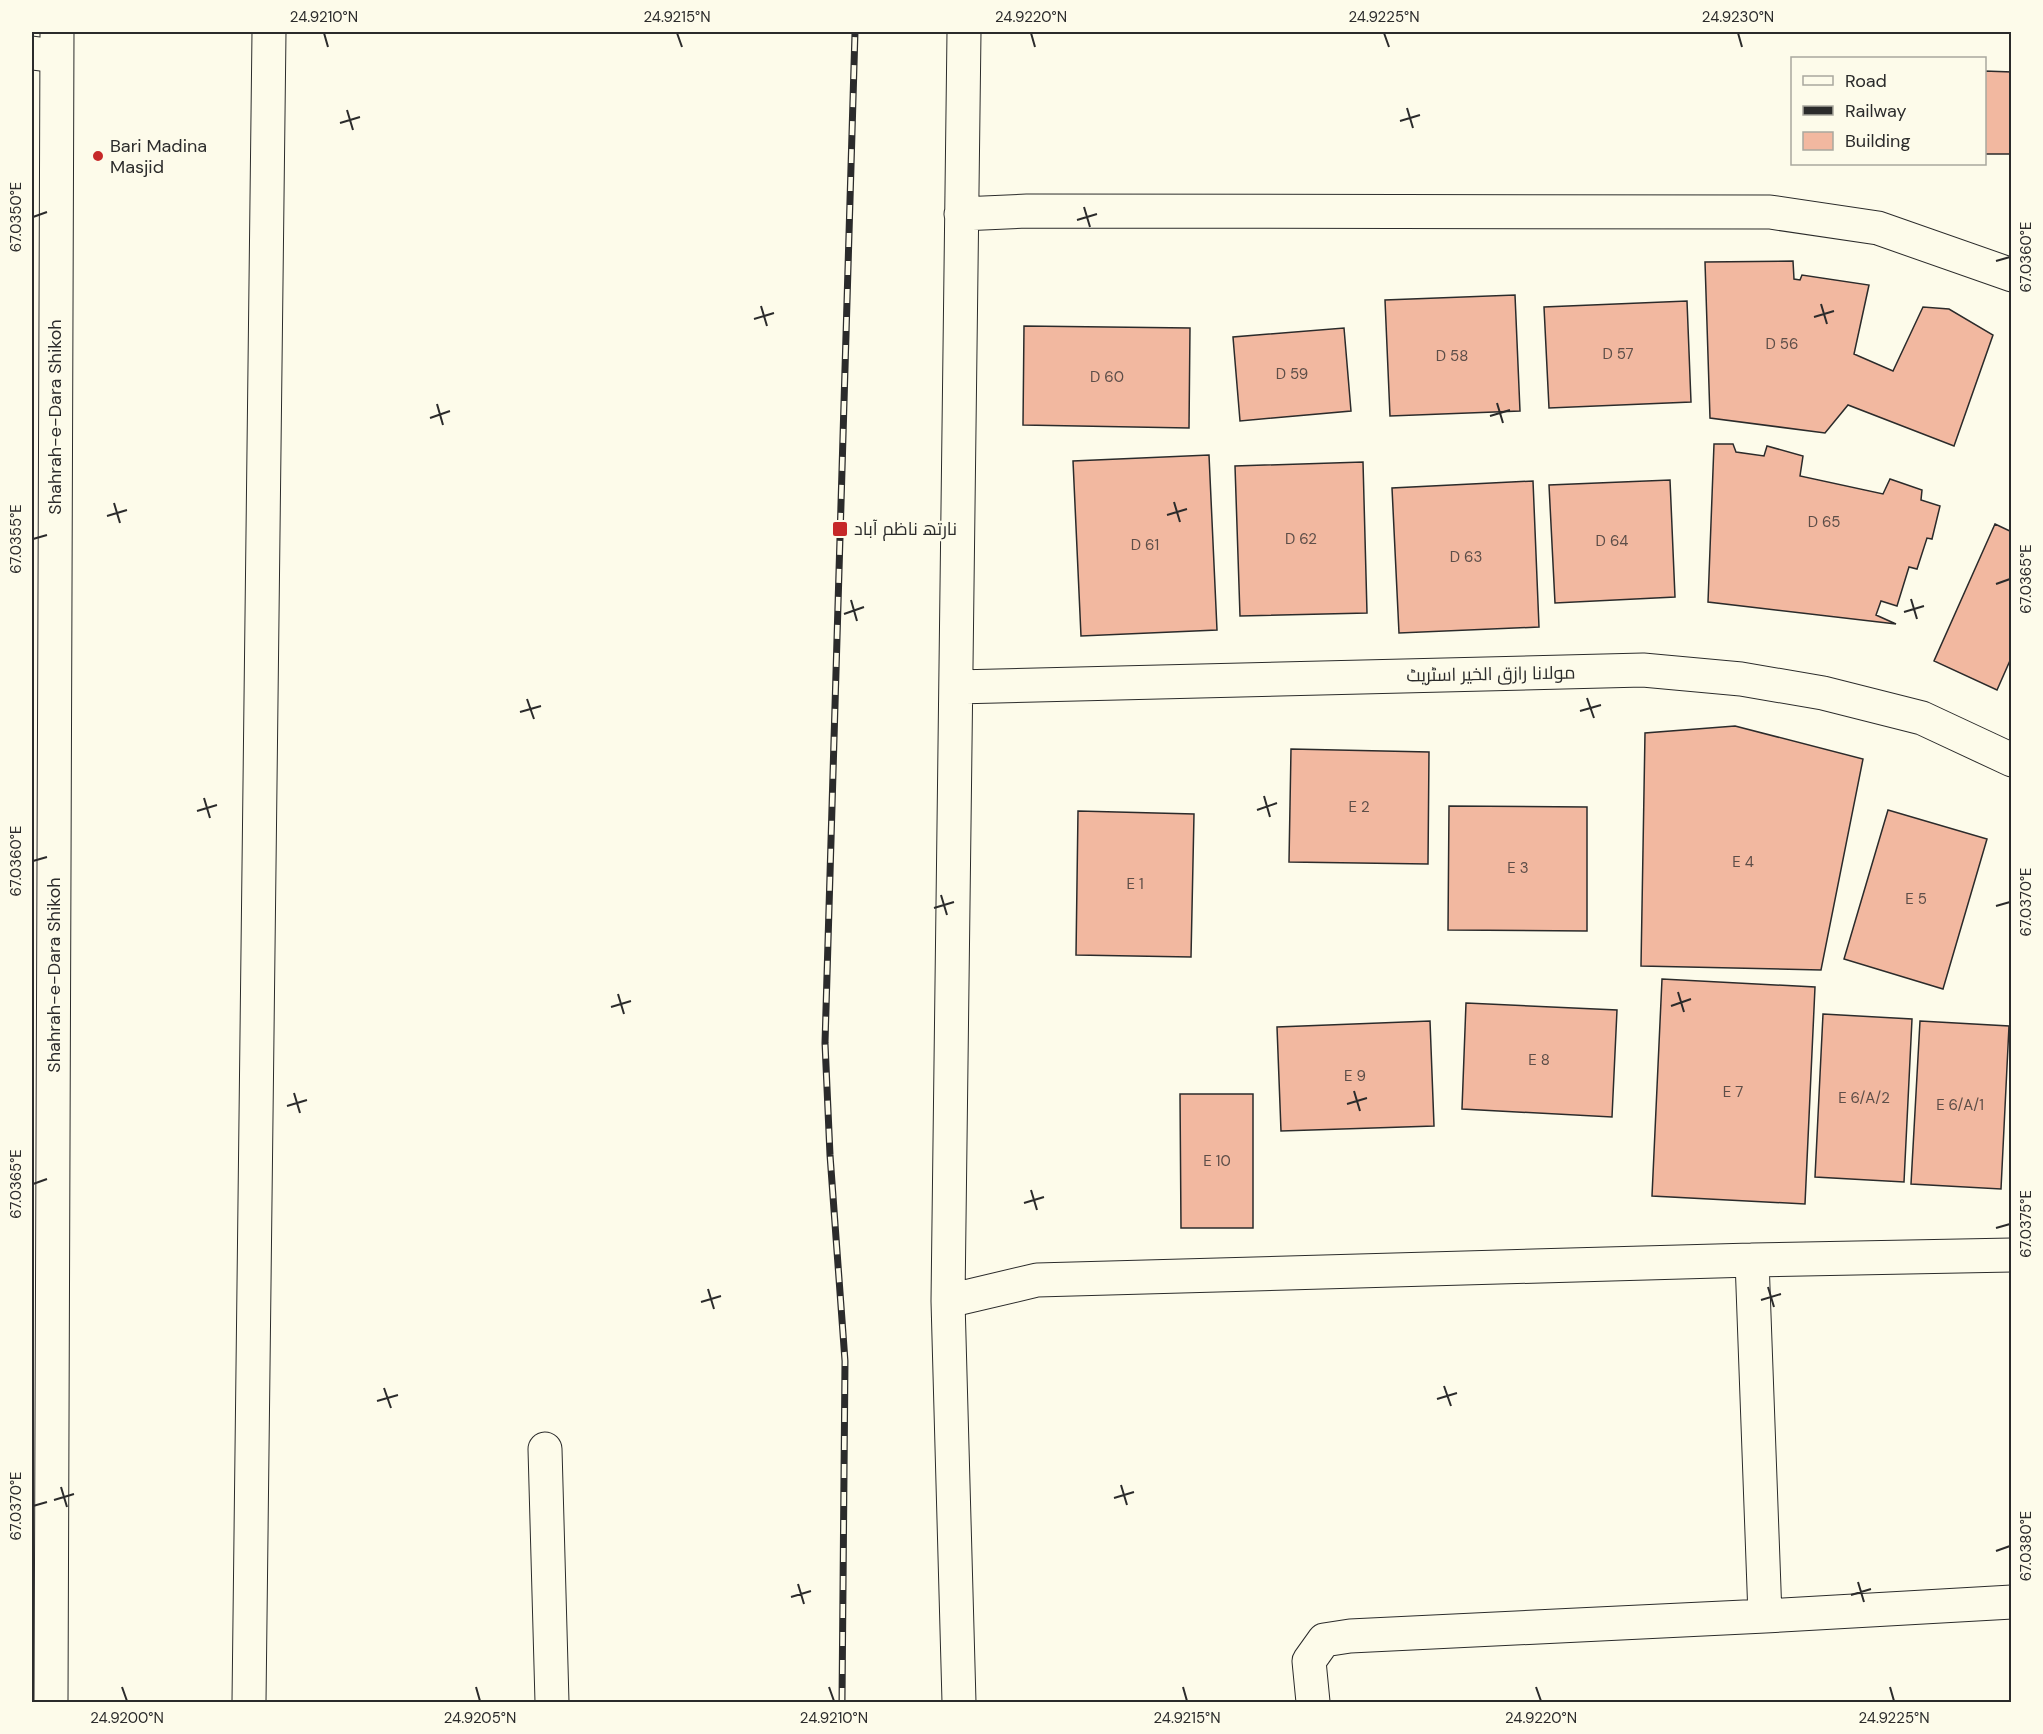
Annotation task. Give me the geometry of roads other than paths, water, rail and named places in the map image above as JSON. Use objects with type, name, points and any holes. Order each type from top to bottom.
[{"type":"street","points":[[249,1702],[269,32]]},
{"type":"street","points":[[958,1702],[948,1301],[964,32]]},
{"type":"street","name":"Shahrah-e-Dara Shikoh","points":[[48,47],[42,1115],[51,1702]]},
{"type":"street","points":[[961,213],[1027,211],[1770,212],[1878,228],[2012,275]]},
{"type":"street","name":"مولانا رازق الخیر اسٹریٹ","points":[[956,687],[1643,670],[1741,679],[1834,696],[1922,718],[2012,760]]},
{"type":"street","points":[[948,1301],[1037,1280],[2012,1255]]},
{"type":"street","points":[[1752,1260],[1765,1616]]},
{"type":"street","points":[[544,1449],[552,1702]]},
{"type":"street","points":[[1312,1702],[1309,1661],[1324,1640],[1350,1636],[2012,1602]]},
{"type":"railway","points":[[842,1702],[845,1361],[830,1155],[825,1043],[855,32]]},
{"type":"place","name":"Bari Madina Masjid","points":[[98,156]]},
{"type":"place","name":"نارتھ ناظم آباد","points":[[840,529]]}]
